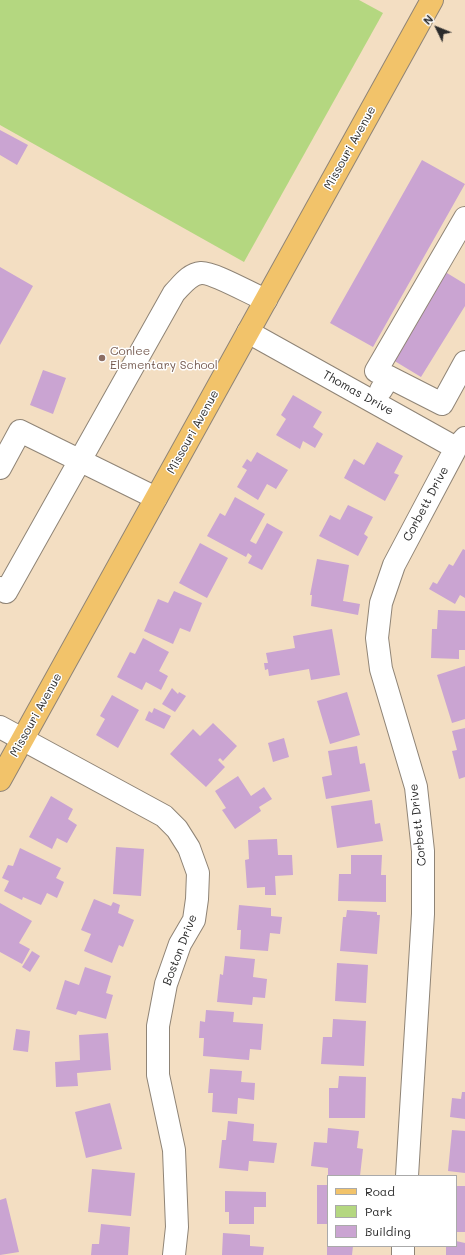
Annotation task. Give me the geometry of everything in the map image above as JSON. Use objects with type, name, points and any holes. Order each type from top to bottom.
[{"type":"main road","name":"Missouri Avenue","points":[[0,780],[432,0]]},
{"type":"street","points":[[465,218],[376,371],[442,404],[465,362]]},
{"type":"street","points":[[0,588],[6,592],[174,293],[188,278],[202,273],[266,300]]},
{"type":"street","name":"Thomas Drive","points":[[248,332],[374,402],[461,443]]},
{"type":"street","points":[[374,402],[389,377]]},
{"type":"street","points":[[0,468],[20,431],[156,498]]},
{"type":"street","name":"Corbett Drive","points":[[407,1175],[423,914],[423,851],[416,787],[381,669],[377,638],[381,603],[394,565],[461,443]]},
{"type":"street","name":"Boston Drive","points":[[0,727],[164,816],[177,829],[189,848],[198,873],[197,899],[194,920],[180,944],[166,984],[158,1026],[158,1075],[174,1150],[177,1227],[174,1255]]},
{"type":"green space","points":[[0,0],[359,0],[383,13],[244,262],[0,125]]},
{"type":"building","points":[[0,130],[28,145],[17,165],[0,155]]},
{"type":"building","points":[[422,160],[465,184],[373,347],[330,323]]},
{"type":"building","points":[[0,267],[33,286],[0,345]]},
{"type":"building","points":[[442,270],[465,284],[465,306],[421,377],[388,357]]},
{"type":"building","points":[[43,370],[66,378],[53,414],[30,405]]},
{"type":"building","points":[[293,395],[322,412],[313,427],[323,434],[315,448],[303,441],[300,449],[276,435],[286,419],[281,415]]},
{"type":"building","points":[[377,442],[403,456],[394,473],[399,475],[385,501],[344,478],[354,459],[364,465]]},
{"type":"building","points":[[257,452],[288,470],[276,489],[267,484],[258,500],[237,487],[247,470],[242,467],[247,459],[251,462]]},
{"type":"building","points":[[235,497],[265,514],[250,541],[256,544],[267,523],[283,532],[262,570],[248,563],[252,556],[248,553],[246,557],[207,536],[220,513],[225,516]]},
{"type":"building","points":[[348,505],[373,517],[364,534],[368,537],[358,556],[319,536],[330,515],[340,520]]},
{"type":"building","points":[[200,543],[228,558],[207,598],[179,583]]},
{"type":"building","points":[[463,549],[465,550],[465,598],[460,595],[455,604],[429,589],[433,582],[437,584],[449,564],[453,566]]},
{"type":"building","points":[[317,559],[349,565],[343,601],[360,604],[358,615],[311,606],[312,595],[310,595]]},
{"type":"building","points":[[174,591],[202,603],[190,632],[180,628],[173,644],[144,631],[158,599],[168,603]]},
{"type":"building","points":[[438,610],[465,611],[465,650],[459,650],[459,659],[431,658],[432,629],[437,629]]},
{"type":"building","points":[[332,629],[340,675],[311,680],[309,669],[269,676],[268,669],[265,670],[264,663],[268,663],[266,653],[295,648],[293,636]]},
{"type":"building","points":[[143,638],[169,652],[159,671],[168,676],[161,690],[146,682],[142,690],[117,677],[130,652],[135,654]]},
{"type":"building","points":[[465,666],[465,719],[452,723],[437,675]]},
{"type":"building","points":[[172,688],[178,694],[179,692],[186,696],[175,712],[162,704]]},
{"type":"building","points":[[347,692],[360,735],[330,744],[317,701]]},
{"type":"building","points":[[112,695],[139,710],[118,748],[96,735],[105,719],[100,716]]},
{"type":"building","points":[[154,708],[171,716],[164,729],[145,720],[149,711],[152,713]]},
{"type":"building","points":[[213,723],[237,746],[223,761],[220,758],[218,760],[225,767],[206,787],[170,754],[193,729],[200,736]]},
{"type":"building","points":[[465,728],[465,777],[459,779],[452,751],[457,750],[452,731]]},
{"type":"building","points":[[284,738],[289,757],[273,762],[268,743]]},
{"type":"building","points":[[357,746],[360,764],[365,763],[370,791],[326,799],[322,777],[332,775],[328,751]]},
{"type":"building","points":[[238,776],[251,796],[264,787],[272,799],[259,807],[261,811],[235,829],[222,810],[226,808],[215,791]]},
{"type":"building","points":[[51,796],[73,809],[68,819],[77,825],[67,843],[57,838],[52,849],[29,837]]},
{"type":"building","points":[[372,800],[375,824],[380,823],[383,841],[337,848],[331,806]]},
{"type":"building","points":[[277,839],[278,855],[292,855],[293,875],[275,876],[276,895],[265,895],[265,887],[247,888],[245,860],[249,859],[248,840]]},
{"type":"building","points":[[116,847],[144,849],[141,896],[113,894]]},
{"type":"building","points":[[20,848],[61,868],[56,878],[64,882],[57,898],[47,893],[41,905],[23,897],[22,900],[4,891],[9,881],[2,878],[8,865],[13,866]]},
{"type":"building","points":[[351,855],[382,855],[381,875],[386,875],[386,902],[338,901],[339,874],[351,874]]},
{"type":"building","points":[[94,899],[111,906],[113,902],[120,905],[118,913],[134,920],[123,947],[119,945],[112,963],[84,951],[91,934],[81,930]]},
{"type":"building","points":[[0,903],[32,921],[19,943],[30,949],[22,964],[0,952]]},
{"type":"building","points":[[239,905],[271,908],[271,916],[282,917],[280,934],[270,933],[268,951],[240,949],[241,930],[237,930]]},
{"type":"building","points":[[347,910],[377,912],[377,915],[380,915],[377,954],[340,951],[343,917],[346,917]]},
{"type":"building","points":[[32,951],[40,956],[30,972],[22,967]]},
{"type":"building","points":[[225,956],[255,959],[253,977],[267,979],[265,998],[253,997],[252,1005],[217,1002],[220,974],[223,975]]},
{"type":"building","points":[[337,963],[368,965],[366,1003],[335,1001]]},
{"type":"building","points":[[85,967],[111,976],[106,993],[113,995],[106,1019],[78,1011],[76,1015],[56,1009],[65,980],[79,985]]},
{"type":"building","points":[[206,1010],[234,1012],[233,1022],[263,1024],[261,1050],[250,1049],[249,1060],[203,1056],[204,1038],[199,1038],[200,1021],[205,1022]]},
{"type":"building","points":[[333,1019],[366,1021],[364,1066],[321,1064],[323,1037],[332,1037]]},
{"type":"building","points":[[16,1029],[30,1031],[28,1052],[13,1050]]},
{"type":"building","points":[[108,1033],[111,1070],[77,1073],[78,1086],[56,1087],[55,1062],[80,1060],[79,1035]]},
{"type":"building","points":[[210,1069],[242,1071],[241,1082],[255,1083],[254,1100],[238,1098],[237,1114],[212,1112],[213,1093],[208,1093]]},
{"type":"building","points":[[339,1076],[366,1077],[365,1118],[329,1118],[329,1088],[338,1088]]},
{"type":"building","points":[[462,1092],[465,1092],[465,1119],[450,1117],[452,1098],[461,1099]]},
{"type":"building","points":[[110,1103],[122,1149],[86,1158],[75,1112]]},
{"type":"building","points":[[228,1121],[254,1124],[253,1141],[277,1143],[274,1163],[249,1161],[248,1171],[219,1168],[222,1140],[226,1140]]},
{"type":"building","points":[[328,1128],[359,1131],[357,1148],[363,1149],[360,1175],[328,1175],[328,1168],[311,1166],[314,1142],[327,1143]]},
{"type":"building","points":[[452,1130],[465,1131],[465,1173],[448,1171]]},
{"type":"building","points":[[92,1169],[135,1173],[131,1216],[88,1212]]},
{"type":"building","points":[[317,1185],[327,1185],[327,1224],[317,1224]]},
{"type":"building","points":[[457,1186],[465,1186],[465,1232],[457,1232]]},
{"type":"building","points":[[225,1191],[266,1192],[266,1207],[254,1207],[254,1224],[229,1224],[229,1212],[225,1212]]},
{"type":"building","points":[[6,1198],[19,1252],[0,1255],[0,1200]]},
{"type":"building","points":[[101,1224],[130,1227],[128,1255],[91,1255],[92,1244],[99,1244]]},
{"type":"building","points":[[223,1233],[250,1235],[250,1246],[264,1247],[263,1255],[222,1255]]},
{"type":"building","points":[[457,1241],[465,1243],[465,1255],[446,1255],[446,1247],[457,1247]]},
{"type":"building","points":[[327,1247],[353,1247],[352,1255],[327,1255]]},
{"type":"place","name":"Conlee Elementary School","points":[[102,358]]}]
